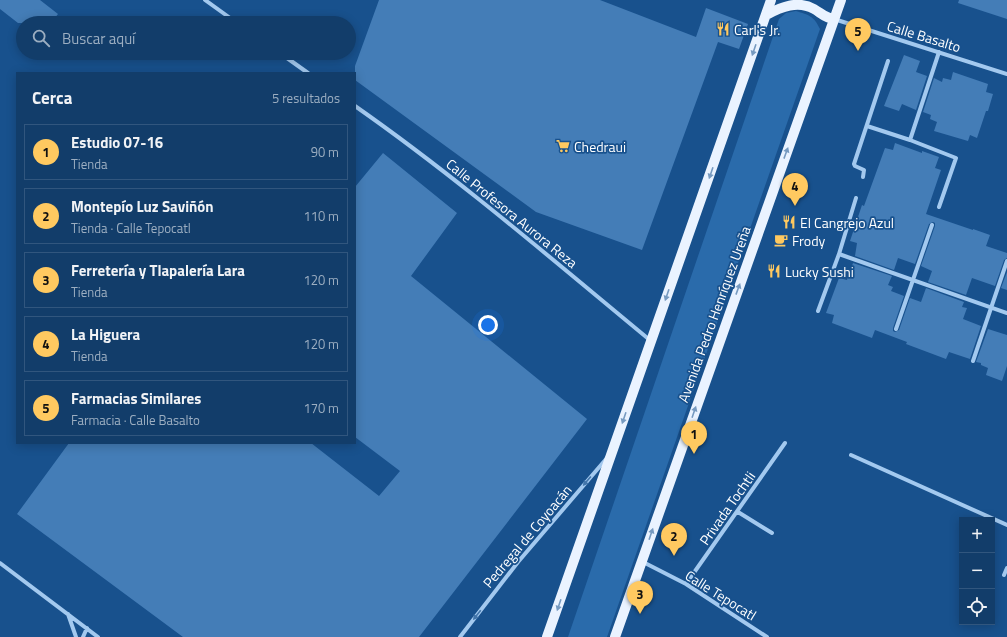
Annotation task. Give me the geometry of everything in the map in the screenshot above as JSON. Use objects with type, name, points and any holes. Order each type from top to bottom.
[{"type":"main road","points":[[547,637],[771,0]]},
{"type":"main road","name":"Avenida Pedro Henríquez Ureña","points":[[615,637],[841,0]]},
{"type":"main road","points":[[766,15],[784,6],[800,4],[808,5],[827,18],[834,19]]},
{"type":"street","points":[[205,0],[227,16]]},
{"type":"street","name":"Calle Basalto","points":[[834,19],[1007,74]]},
{"type":"street","points":[[910,140],[939,52]]},
{"type":"street","points":[[290,60],[307,72]]},
{"type":"street","points":[[863,177],[864,170],[855,166],[854,164],[888,61]]},
{"type":"street","name":"Calle Profesora Aurora Reza","points":[[356,107],[403,139],[446,173],[652,341]]},
{"type":"street","points":[[866,126],[910,140],[956,158],[939,207]]},
{"type":"street","points":[[818,311],[856,198]]},
{"type":"street","points":[[896,328],[932,225]]},
{"type":"street","points":[[838,254],[1007,313]]},
{"type":"street","points":[[973,361],[1007,261]]},
{"type":"street","name":"Privada Tochtli","points":[[686,584],[785,443]]},
{"type":"street","name":"Pedregal de Coyoacán","points":[[460,637],[518,562],[612,451]]},
{"type":"street","points":[[851,455],[1007,525]]},
{"type":"street","points":[[738,512],[772,533]]},
{"type":"street","name":"Calle Tepocatl","points":[[642,561],[686,584],[767,637]]},
{"type":"street","points":[[0,563],[98,637]]},
{"type":"street","points":[[1004,575],[1007,568]]},
{"type":"street","points":[[68,614],[76,637]]},
{"type":"street","points":[[83,637],[86,628]]},
{"type":"shaded area","points":[[796,11],[811,17],[816,21],[820,29],[607,637],[568,637],[779,19],[786,13]]},
{"type":"building","points":[[0,0],[40,0],[58,14],[56,16],[16,16],[16,21],[0,9]]},
{"type":"building","name":"Chedraui","points":[[379,0],[600,0],[696,37],[706,8],[748,24],[739,49],[718,42],[642,250],[536,212],[356,81],[355,66]]},
{"type":"building","points":[[959,0],[1007,0],[1007,19],[958,3]]},
{"type":"building","points":[[904,55],[920,61],[916,72],[927,76],[916,110],[902,104],[899,111],[884,106]]},
{"type":"building","points":[[953,72],[988,84],[986,92],[993,94],[977,138],[970,135],[968,141],[934,131],[937,122],[930,119],[931,115],[923,112],[934,78],[942,82],[943,78],[951,80]]},
{"type":"building","points":[[895,143],[922,153],[922,151],[939,157],[935,168],[941,170],[926,214],[990,235],[986,246],[1007,253],[1007,258],[1004,260],[995,286],[972,278],[966,295],[928,282],[932,271],[921,266],[935,226],[935,223],[933,222],[929,224],[915,264],[898,258],[894,270],[855,256],[857,243],[850,241],[862,205],[864,206],[885,148],[893,150]]},
{"type":"building","points":[[383,153],[457,213],[411,276],[587,419],[419,637],[183,637],[17,514],[68,444],[312,444],[379,496],[400,471],[356,438],[356,186]]},
{"type":"building","points":[[853,263],[892,276],[888,285],[893,287],[891,291],[904,296],[893,328],[893,331],[895,332],[899,330],[910,298],[921,302],[926,288],[964,302],[962,307],[967,308],[963,319],[981,326],[970,359],[949,352],[946,359],[906,344],[907,342],[875,330],[872,338],[832,323],[834,315],[826,313],[839,278],[847,280]]},
{"type":"building","points":[[1007,272],[1007,290],[1001,288]]},
{"type":"building","points":[[988,329],[1007,335],[1007,366],[1002,381],[986,375],[988,368],[981,365],[981,363],[976,362]]},
{"type":"place","name":"Carl's Jr.","points":[[723,29]]},
{"type":"place","name":"Farmacias Similares","points":[[858,51]]},
{"type":"place","name":"Chedraui","points":[[563,146]]},
{"type":"place","name":"La Higuera","points":[[795,206]]},
{"type":"place","name":"El Cangrejo Azul","points":[[789,222]]},
{"type":"place","name":"Frody","points":[[781,240]]},
{"type":"place","name":"Lucky Sushi","points":[[774,271]]},
{"type":"place","name":"Estudio 07-16","points":[[694,454]]},
{"type":"place","name":"Montepío Luz Saviñón","points":[[674,556]]},
{"type":"place","name":"Ferretería y Tlapalería Lara","points":[[640,614]]}]
